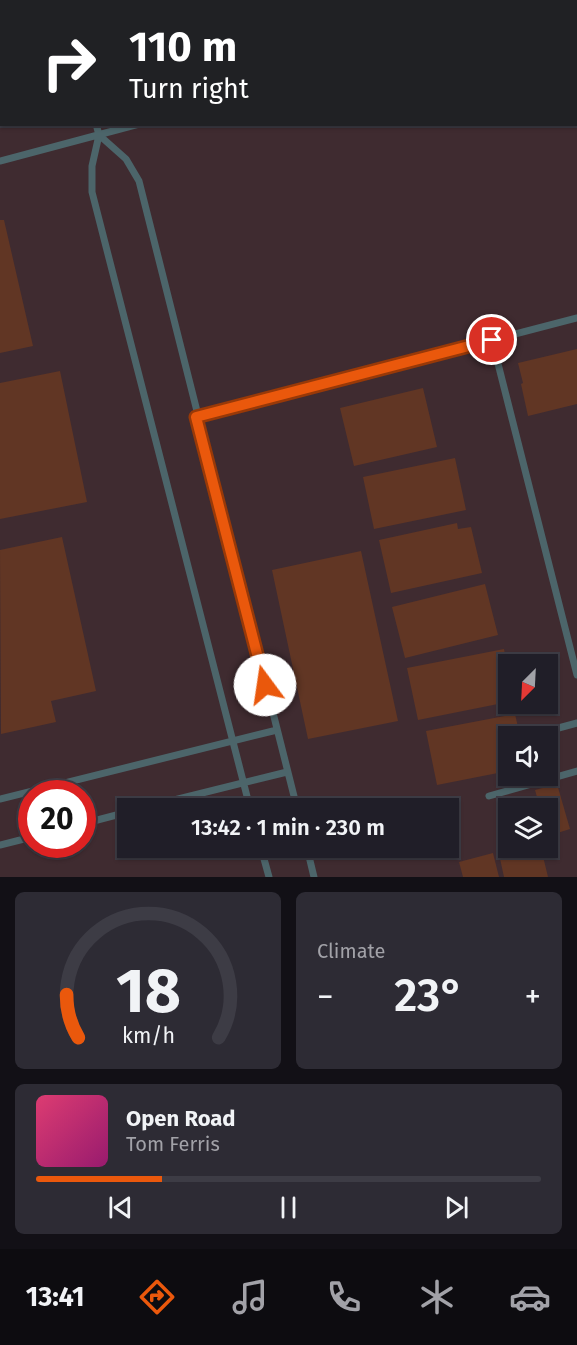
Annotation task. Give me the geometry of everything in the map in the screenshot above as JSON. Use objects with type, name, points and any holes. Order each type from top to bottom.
[{"type":"lane","points":[[97,126],[99,135],[92,166],[92,192],[247,798]]},
{"type":"lane","points":[[0,161],[132,126]]},
{"type":"lane","points":[[99,135],[126,159],[139,182],[196,417],[294,798]]},
{"type":"lane","points":[[196,417],[577,318]]},
{"type":"lane","points":[[492,340],[577,675]]},
{"type":"lane","points":[[558,728],[577,723]]},
{"type":"lane","points":[[0,799],[277,730]]},
{"type":"lane","points":[[489,796],[577,771]]},
{"type":"lane","points":[[182,798],[287,772]]},
{"type":"lane","points":[[96,820],[117,815]]},
{"type":"lane","points":[[0,845],[18,840]]},
{"type":"lane","points":[[264,858],[269,877]]},
{"type":"lane","points":[[309,858],[314,877]]},
{"type":"shaded area","points":[[0,126],[577,126],[577,877],[0,877]]},
{"type":"building","points":[[0,220],[4,220],[33,346],[0,353]]},
{"type":"building","points":[[577,349],[577,404],[528,416],[518,363]]},
{"type":"building","points":[[60,371],[87,502],[0,519],[0,383]]},
{"type":"building","points":[[423,388],[437,447],[354,466],[340,408]]},
{"type":"building","points":[[455,458],[466,510],[374,529],[363,477]]},
{"type":"building","points":[[457,523],[458,529],[471,527],[482,573],[391,593],[379,540]]},
{"type":"building","points":[[62,537],[96,691],[51,701],[56,722],[1,734],[0,550]]},
{"type":"building","points":[[361,551],[398,721],[308,739],[272,570]]},
{"type":"building","points":[[485,584],[498,635],[405,658],[392,607]]},
{"type":"building","points":[[504,649],[505,654],[498,654],[498,704],[418,720],[407,668]]},
{"type":"building","points":[[515,714],[518,726],[498,726],[498,773],[437,785],[426,731]]},
{"type":"building","points":[[558,786],[570,829],[558,833],[558,798],[537,798],[535,790]]},
{"type":"building","points":[[493,853],[499,877],[463,877],[459,862]]},
{"type":"building","points":[[500,858],[543,858],[548,877],[504,877]]},
{"type":"route","points":[[265,685],[196,417],[492,340]]}]
